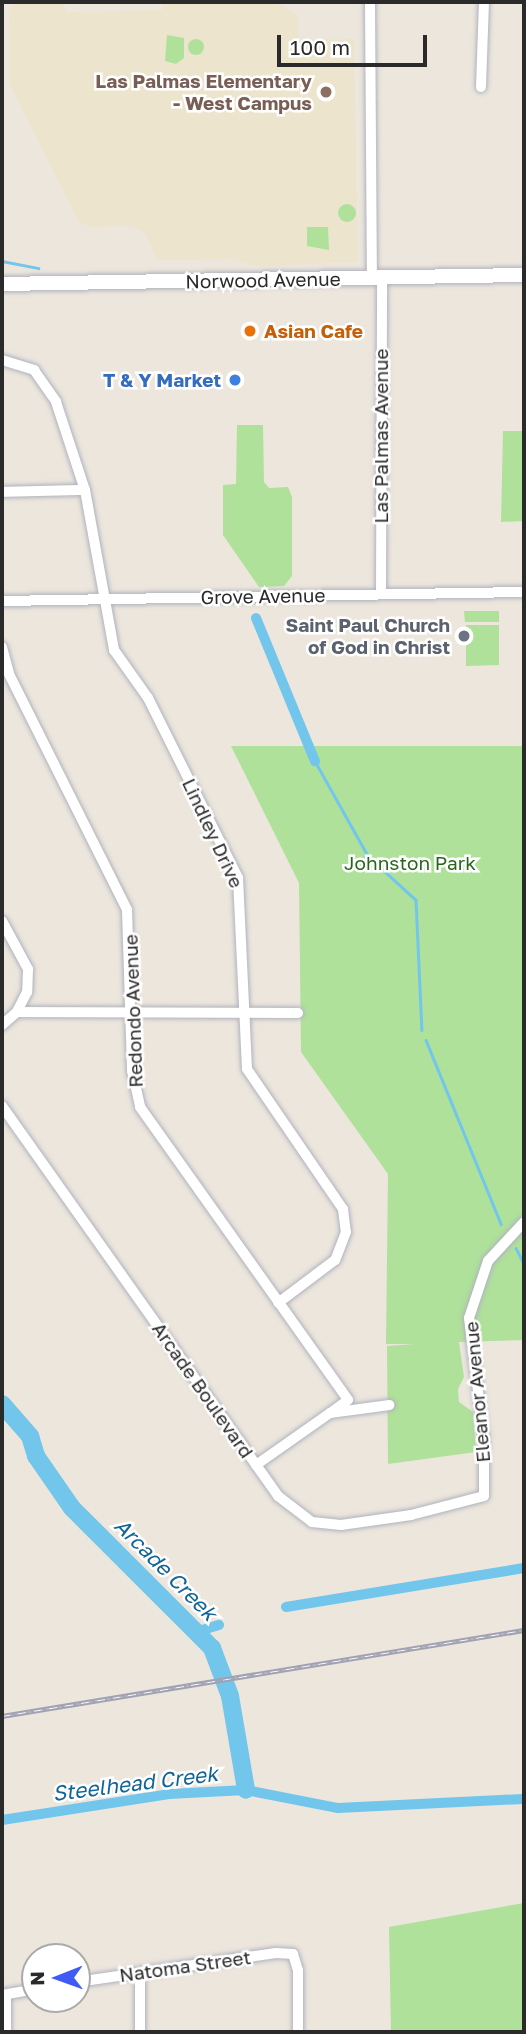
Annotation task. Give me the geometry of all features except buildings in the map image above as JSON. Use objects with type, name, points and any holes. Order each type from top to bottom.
[{"type":"main road","name":"Norwood Avenue","points":[[2,284],[524,275]]},
{"type":"street","name":"Las Palmas Avenue","points":[[370,2],[377,278],[380,594]]},
{"type":"street","points":[[481,87],[484,2]]},
{"type":"street","name":"Lindley Drive","points":[[2,360],[28,366],[45,384],[56,402],[85,490],[114,650],[148,698],[238,878],[243,1055],[250,1076],[337,1196],[345,1217],[344,1239],[334,1260],[278,1303]]},
{"type":"street","points":[[2,492],[85,490]]},
{"type":"street","name":"Grove Avenue","points":[[2,601],[104,602],[524,592]]},
{"type":"street","name":"Redondo Avenue","points":[[2,647],[9,674],[127,910],[132,1079],[147,1121],[348,1400],[330,1413]]},
{"type":"street","points":[[2,921],[28,970],[27,992],[17,1012],[2,1025]]},
{"type":"street","points":[[17,1012],[131,1015],[298,1013]]},
{"type":"street","name":"Arcade Boulevard","points":[[2,1106],[288,1507],[326,1525],[411,1515],[484,1496]]},
{"type":"street","name":"Eleanor Avenue","points":[[484,1496],[484,1440],[469,1318],[488,1261],[524,1222]]},
{"type":"street","points":[[256,1465],[330,1413],[389,1405]]},
{"type":"street","name":"Natoma Street","points":[[91,1980],[276,1953],[293,1954],[298,1970],[298,2032]]},
{"type":"street","points":[[140,1973],[141,2032]]},
{"type":"street","points":[[4,1995],[6,2032]]},
{"type":"shaded area","points":[[14,2],[64,2],[66,12],[162,10],[163,2],[275,2],[298,15],[299,40],[354,39],[358,262],[257,266],[230,259],[157,260],[146,234],[131,226],[90,227],[79,222],[10,85],[9,12]]},
{"type":"green space","points":[[167,35],[184,38],[184,58],[176,64],[165,61]]},
{"type":"green space","points":[[196,39],[202,41],[202,53],[196,55],[190,53],[188,47],[190,41]]},
{"type":"green space","points":[[347,204],[353,207],[356,213],[353,219],[347,222],[341,219],[338,213],[341,207]]},
{"type":"green space","points":[[307,227],[328,227],[329,250],[307,246]]},
{"type":"green space","points":[[237,425],[263,425],[264,482],[269,488],[288,487],[292,497],[292,576],[284,586],[259,587],[223,535],[223,485],[236,484]]},
{"type":"green space","points":[[503,431],[524,431],[524,521],[501,522]]},
{"type":"green space","points":[[464,611],[499,611],[499,622],[465,622]]},
{"type":"green space","points":[[466,625],[499,625],[499,665],[466,666]]},
{"type":"green space","name":"Johnston Park","points":[[231,746],[524,746],[524,1340],[459,1342],[464,1377],[458,1389],[459,1402],[473,1412],[476,1452],[388,1464],[387,1346],[415,1344],[386,1344],[388,1174],[301,1052],[299,883]]},
{"type":"green space","points":[[524,1903],[524,2032],[391,2032],[389,1927]]},
{"type":"waterway","points":[[2,261],[38,268]]},
{"type":"waterway","points":[[256,618],[315,761]]},
{"type":"waterway","points":[[315,761],[368,856],[416,900],[422,1030]]},
{"type":"waterway","points":[[426,1040],[501,1224]]},
{"type":"waterway","points":[[516,1248],[524,1264]]},
{"type":"waterway","name":"Arcade Creek","points":[[2,1404],[30,1436],[36,1456],[72,1508],[212,1648],[230,1696],[246,1790]]},
{"type":"waterway","points":[[286,1607],[524,1568]]},
{"type":"waterway","points":[[199,1631],[219,1625]]},
{"type":"waterway","name":"Steelhead Creek","points":[[2,1820],[169,1794],[246,1790],[338,1808],[524,1799]]},
{"type":"railway","points":[[2,1716],[524,1630]]},
{"type":"place","name":"Las Palmas Elementary - West Campus","points":[[326,92]]},
{"type":"place","name":"Asian Cafe","points":[[250,331]]},
{"type":"place","name":"T & Y Market","points":[[235,380]]},
{"type":"place","name":"Saint Paul Church of God in Christ","points":[[464,636]]}]
